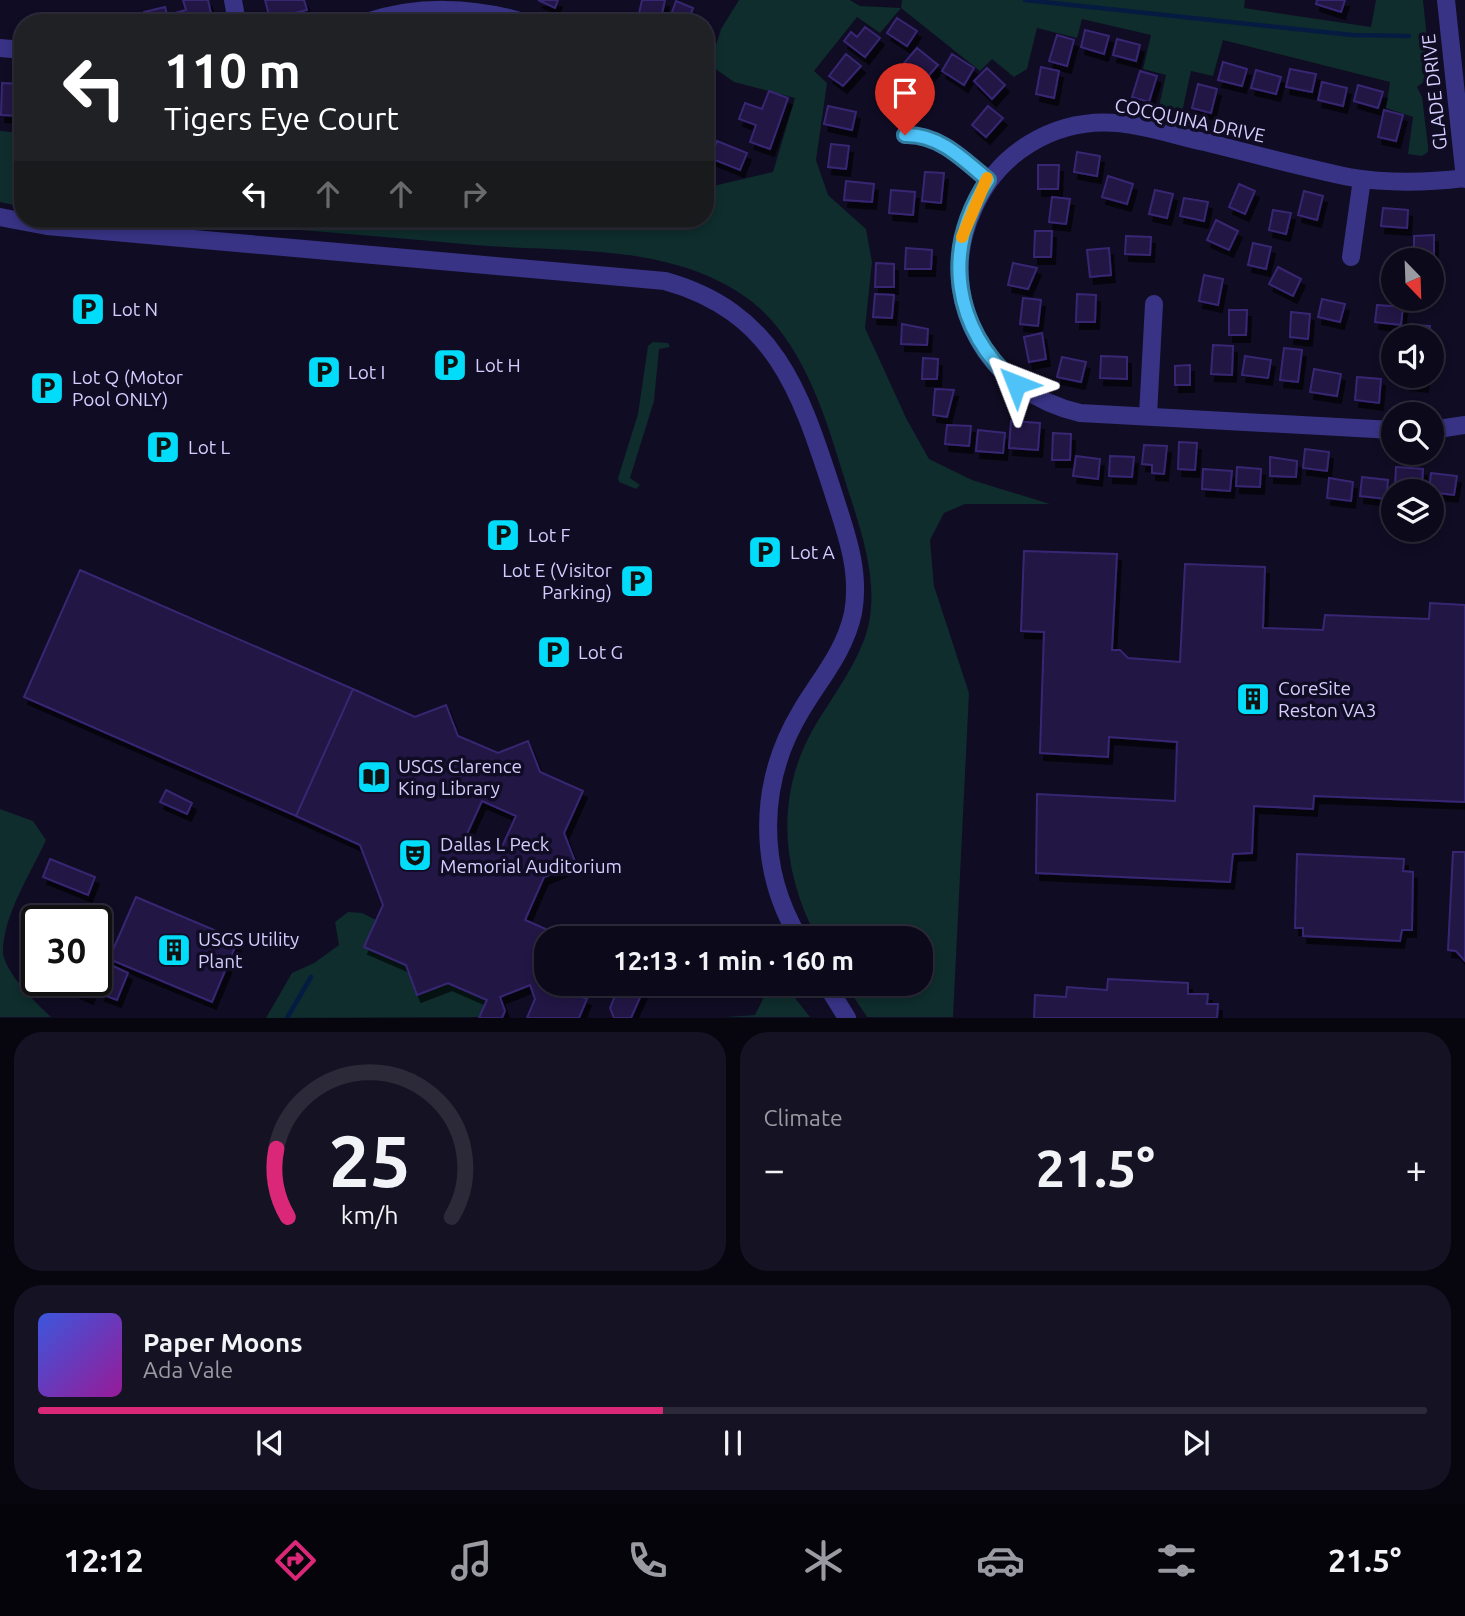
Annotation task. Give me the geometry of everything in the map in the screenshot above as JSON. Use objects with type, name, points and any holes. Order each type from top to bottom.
[{"type":"street","name":"GLADE DRIVE","points":[[1446,0],[1465,178]]},
{"type":"street","points":[[436,14],[468,10],[486,14]]},
{"type":"street","name":"COCQUINA DRIVE","points":[[1381,429],[1080,413],[1061,408],[1016,384],[985,351],[965,308],[958,267],[963,236],[988,180],[1006,161],[1036,139],[1058,129],[1100,122],[1135,126],[1362,179],[1413,183],[1465,178]]},
{"type":"street","points":[[905,135],[924,136],[940,142],[988,180]]},
{"type":"street","points":[[1351,257],[1362,179]]},
{"type":"street","points":[[69,228],[665,281],[709,297],[747,323],[777,356],[800,397],[848,538],[855,572],[854,606],[844,642],[788,735],[772,791],[766,833],[770,872],[792,926]]},
{"type":"street","points":[[1148,415],[1154,304]]},
{"type":"street","points":[[1444,428],[1465,425]]},
{"type":"street","points":[[834,996],[847,1017]]},
{"type":"green space","points":[[739,0],[850,0],[860,6],[901,8],[880,33],[857,17],[814,71],[827,83],[816,160],[828,195],[866,229],[872,262],[865,328],[907,420],[929,459],[972,480],[1050,504],[965,504],[944,513],[930,540],[934,586],[969,693],[953,1017],[867,1017],[853,996],[933,996],[933,926],[811,926],[796,887],[788,835],[792,782],[812,731],[846,676],[864,640],[869,620],[870,578],[856,514],[819,402],[796,355],[766,314],[747,298],[716,280],[684,267],[650,259],[580,251],[269,228],[714,228],[714,186],[773,172],[795,98],[734,82],[714,68],[714,52],[721,29]]},
{"type":"green space","points":[[902,0],[1245,0],[1244,8],[1371,27],[1376,0],[1423,0],[1431,77],[1417,87],[1422,97],[1428,152],[1422,156],[1408,154],[1413,117],[1386,108],[1390,82],[1223,40],[1213,76],[1191,71],[1181,117],[1158,111],[1166,75],[1143,69],[1151,35],[1082,19],[1077,38],[1037,28],[1027,69],[1014,77],[992,59],[980,71],[901,8]]},
{"type":"green space","points":[[0,131],[14,132],[14,205],[0,202]]},
{"type":"green space","points":[[653,342],[668,343],[670,347],[659,349],[654,401],[630,478],[640,485],[636,489],[619,482],[618,478],[638,414],[648,346]]},
{"type":"green space","points":[[0,809],[33,821],[46,840],[13,909],[4,938],[3,952],[9,969],[21,985],[21,996],[30,996],[51,1017],[0,1017]]},
{"type":"green space","points":[[348,912],[362,913],[376,920],[364,947],[406,965],[417,995],[448,983],[487,1000],[479,1017],[266,1018],[292,973],[314,963],[339,945],[335,922]]},
{"type":"green space","points":[[764,996],[791,996],[810,1017],[725,1017],[755,1015]]},
{"type":"building","points":[[183,0],[208,0],[211,14],[175,14],[186,10]]},
{"type":"building","points":[[265,0],[304,0],[307,10],[291,14],[269,14]]},
{"type":"building","points":[[538,0],[558,0],[555,8]]},
{"type":"building","points":[[642,0],[665,0],[662,14],[639,14]]},
{"type":"building","points":[[1317,0],[1345,0],[1341,12],[1316,4]]},
{"type":"building","points":[[676,1],[693,8],[691,14],[671,14]]},
{"type":"building","points":[[165,7],[167,14],[144,14]]},
{"type":"building","points":[[897,18],[917,31],[907,46],[887,33]]},
{"type":"building","points":[[865,27],[880,38],[865,57],[844,41],[851,32],[857,37]]},
{"type":"building","points":[[1085,30],[1109,36],[1104,54],[1081,47]]},
{"type":"building","points":[[1057,35],[1074,40],[1067,66],[1049,61]]},
{"type":"building","points":[[1117,39],[1140,45],[1136,61],[1113,55]]},
{"type":"building","points":[[917,48],[938,65],[925,80],[904,63]]},
{"type":"building","points":[[846,54],[861,66],[843,86],[829,76]]},
{"type":"building","points":[[952,54],[974,68],[964,85],[942,71]]},
{"type":"building","points":[[1223,62],[1247,69],[1242,86],[1218,80]]},
{"type":"building","points":[[1041,67],[1059,71],[1054,98],[1036,94]]},
{"type":"building","points":[[987,68],[1005,85],[992,99],[974,81]]},
{"type":"building","points":[[1290,69],[1316,74],[1312,92],[1286,87]]},
{"type":"building","points":[[1256,70],[1281,77],[1276,94],[1251,88]]},
{"type":"building","points":[[1140,71],[1157,76],[1149,102],[1132,97]]},
{"type":"building","points":[[1322,82],[1347,88],[1343,106],[1318,100]]},
{"type":"building","points":[[2,83],[14,84],[14,116],[1,115]]},
{"type":"building","points":[[1198,84],[1217,89],[1211,113],[1192,108]]},
{"type":"building","points":[[1358,85],[1383,92],[1378,108],[1354,101]]},
{"type":"building","points":[[769,91],[788,98],[770,149],[750,142],[756,125],[739,119],[745,103],[762,109]]},
{"type":"building","points":[[828,106],[856,112],[852,130],[824,124]]},
{"type":"building","points":[[988,106],[1003,118],[986,137],[972,125]]},
{"type":"building","points":[[1384,110],[1403,115],[1396,141],[1378,137]]},
{"type":"building","points":[[717,141],[747,153],[740,170],[714,160]]},
{"type":"building","points":[[831,144],[849,146],[846,169],[828,167]]},
{"type":"building","points":[[1077,152],[1100,156],[1097,176],[1074,172]]},
{"type":"building","points":[[1038,165],[1059,165],[1058,189],[1038,189]]},
{"type":"building","points":[[925,172],[944,173],[941,203],[922,201]]},
{"type":"building","points":[[1108,176],[1133,184],[1127,204],[1102,197]]},
{"type":"building","points":[[846,181],[874,184],[872,202],[844,200]]},
{"type":"building","points":[[1239,184],[1255,191],[1245,214],[1229,207]]},
{"type":"building","points":[[891,190],[915,192],[913,215],[889,213]]},
{"type":"building","points":[[1155,190],[1173,194],[1167,218],[1149,214]]},
{"type":"building","points":[[1304,191],[1323,196],[1317,220],[1298,215]]},
{"type":"building","points":[[1052,197],[1070,199],[1066,224],[1049,222]]},
{"type":"building","points":[[1184,198],[1208,202],[1204,221],[1180,216]]},
{"type":"building","points":[[1383,208],[1408,210],[1407,228],[1381,226]]},
{"type":"building","points":[[1273,210],[1291,213],[1286,234],[1269,230]]},
{"type":"building","points":[[1216,220],[1238,231],[1229,250],[1207,240]]},
{"type":"building","points":[[1035,231],[1052,231],[1051,257],[1034,257]]},
{"type":"building","points":[[1434,235],[1434,248],[1414,248],[1414,236]]},
{"type":"building","points":[[1126,236],[1151,237],[1150,255],[1125,254]]},
{"type":"building","points":[[1253,243],[1271,247],[1266,269],[1248,265]]},
{"type":"building","points":[[906,248],[932,250],[931,269],[905,269]]},
{"type":"building","points":[[1109,248],[1111,275],[1090,277],[1087,250]]},
{"type":"building","points":[[876,263],[894,264],[894,287],[875,287]]},
{"type":"building","points":[[1013,263],[1037,268],[1028,289],[1008,285]]},
{"type":"building","points":[[1278,267],[1301,279],[1293,296],[1269,284]]},
{"type":"building","points":[[1204,275],[1223,279],[1218,305],[1199,301]]},
{"type":"building","points":[[875,294],[894,295],[892,318],[873,317]]},
{"type":"building","points":[[1077,294],[1096,295],[1095,322],[1076,322]]},
{"type":"building","points":[[1023,298],[1041,300],[1038,326],[1020,324]]},
{"type":"building","points":[[1322,299],[1345,304],[1340,322],[1318,317]]},
{"type":"building","points":[[1377,305],[1381,305],[1381,312],[1402,312],[1401,325],[1375,322]]},
{"type":"building","points":[[1229,310],[1247,310],[1246,335],[1229,335]]},
{"type":"building","points":[[1291,312],[1310,314],[1308,339],[1290,337]]},
{"type":"building","points":[[902,324],[928,329],[927,345],[901,344]]},
{"type":"building","points":[[1042,333],[1046,359],[1029,362],[1024,337]]},
{"type":"building","points":[[1213,345],[1233,346],[1232,375],[1211,374]]},
{"type":"building","points":[[1284,348],[1302,350],[1298,382],[1280,380]]},
{"type":"building","points":[[1101,356],[1127,357],[1127,379],[1100,378]]},
{"type":"building","points":[[1245,356],[1271,360],[1268,378],[1242,375]]},
{"type":"building","points":[[1062,357],[1086,362],[1081,382],[1057,377]]},
{"type":"building","points":[[923,358],[938,359],[937,379],[922,379]]},
{"type":"building","points":[[1190,365],[1190,385],[1175,385],[1175,366]]},
{"type":"building","points":[[1314,369],[1341,374],[1337,396],[1310,392]]},
{"type":"building","points":[[1357,377],[1381,379],[1379,403],[1355,400]]},
{"type":"building","points":[[935,389],[954,390],[947,417],[933,415]]},
{"type":"building","points":[[1011,421],[1040,423],[1038,450],[1009,448]]},
{"type":"building","points":[[947,425],[971,426],[969,446],[945,444]]},
{"type":"building","points":[[978,430],[1005,433],[1003,453],[976,451]]},
{"type":"building","points":[[1053,433],[1071,434],[1070,460],[1052,460]]},
{"type":"building","points":[[1179,442],[1197,443],[1195,470],[1178,469]]},
{"type":"building","points":[[1144,445],[1167,446],[1164,474],[1152,473],[1152,465],[1142,464]]},
{"type":"building","points":[[1305,449],[1329,452],[1327,471],[1303,468]]},
{"type":"building","points":[[1076,456],[1100,459],[1098,479],[1073,476]]},
{"type":"building","points":[[1110,456],[1134,457],[1132,477],[1109,476]]},
{"type":"building","points":[[1270,457],[1297,461],[1296,477],[1270,476]]},
{"type":"building","points":[[1237,467],[1261,469],[1260,487],[1236,486]]},
{"type":"building","points":[[1396,467],[1423,469],[1422,479],[1395,479]]},
{"type":"building","points":[[1203,469],[1232,471],[1230,491],[1202,489]]},
{"type":"building","points":[[1431,473],[1457,476],[1454,495],[1444,494],[1444,479],[1430,479]]},
{"type":"building","points":[[1362,477],[1381,479],[1381,498],[1360,496]]},
{"type":"building","points":[[1329,478],[1353,482],[1351,501],[1327,498]]},
{"type":"building","name":"CoreSite Reston VA3","points":[[1024,551],[1117,554],[1112,650],[1120,650],[1128,658],[1180,662],[1185,564],[1265,567],[1263,628],[1323,630],[1325,615],[1429,619],[1430,603],[1465,605],[1465,802],[1314,796],[1313,809],[1254,806],[1252,853],[1233,854],[1230,882],[1036,873],[1037,794],[1175,801],[1177,742],[1109,737],[1108,757],[1040,753],[1044,632],[1021,631]]},
{"type":"building","points":[[80,570],[353,689],[296,816],[24,697]]},
{"type":"building","points":[[353,689],[415,717],[446,705],[458,736],[498,753],[528,741],[540,772],[583,791],[564,833],[576,864],[544,877],[525,920],[539,926],[534,926],[534,996],[580,996],[587,999],[579,1018],[527,1018],[535,999],[530,985],[500,997],[505,1011],[502,1018],[479,1018],[487,1000],[448,983],[417,995],[406,965],[364,947],[383,905],[360,845],[296,816]],"holes":[[[482,801],[516,816],[500,851],[466,836]]]},
{"type":"building","points":[[166,790],[192,803],[187,814],[160,802]]},
{"type":"building","points":[[1453,852],[1465,852],[1465,961],[1456,951],[1448,950]]},
{"type":"building","points":[[1297,854],[1404,859],[1403,871],[1413,872],[1412,930],[1402,930],[1400,941],[1303,936],[1303,928],[1295,928]]},
{"type":"building","points":[[50,859],[95,877],[88,895],[43,877]]},
{"type":"building","name":"USGS Utility Plant","points":[[136,897],[238,940],[212,1002],[112,960],[112,952]]},
{"type":"building","points":[[113,966],[128,973],[117,1000],[106,996],[112,996]]},
{"type":"building","points":[[1108,979],[1188,983],[1188,994],[1208,994],[1207,1004],[1218,1004],[1217,1018],[1034,1018],[1035,995],[1066,997],[1067,987],[1107,990]]},
{"type":"building","points":[[615,996],[641,996],[631,1018],[614,1018],[610,1008]]},
{"type":"waterway","points":[[1025,0],[1352,35],[1409,36]]},
{"type":"waterway","points":[[287,1018],[311,977]]},
{"type":"slow traffic","points":[[962,237],[987,178]]},
{"type":"place","name":"Lot N","points":[[88,309]]},
{"type":"place","name":"Lot H","points":[[450,365]]},
{"type":"place","name":"Lot I","points":[[324,372]]},
{"type":"place","name":"Lot Q (Motor Pool ONLY)","points":[[47,388]]},
{"type":"place","name":"Lot L","points":[[163,447]]},
{"type":"place","name":"Lot F","points":[[503,535]]},
{"type":"place","name":"Lot A","points":[[765,552]]},
{"type":"place","name":"Lot E (Visitor Parking)","points":[[637,581]]},
{"type":"place","name":"Lot G","points":[[554,652]]},
{"type":"place","name":"CoreSite Reston VA3","points":[[1253,699]]},
{"type":"place","name":"USGS Clarence King Library","points":[[374,777]]},
{"type":"place","name":"Dallas L Peck Memorial Auditorium","points":[[415,855]]},
{"type":"place","name":"USGS Utility Plant","points":[[174,950]]},
{"type":"route","points":[[905,135],[924,136],[940,142],[988,180],[968,219],[963,236],[958,267],[959,280],[965,308],[977,338],[994,363],[1016,384]]}]
